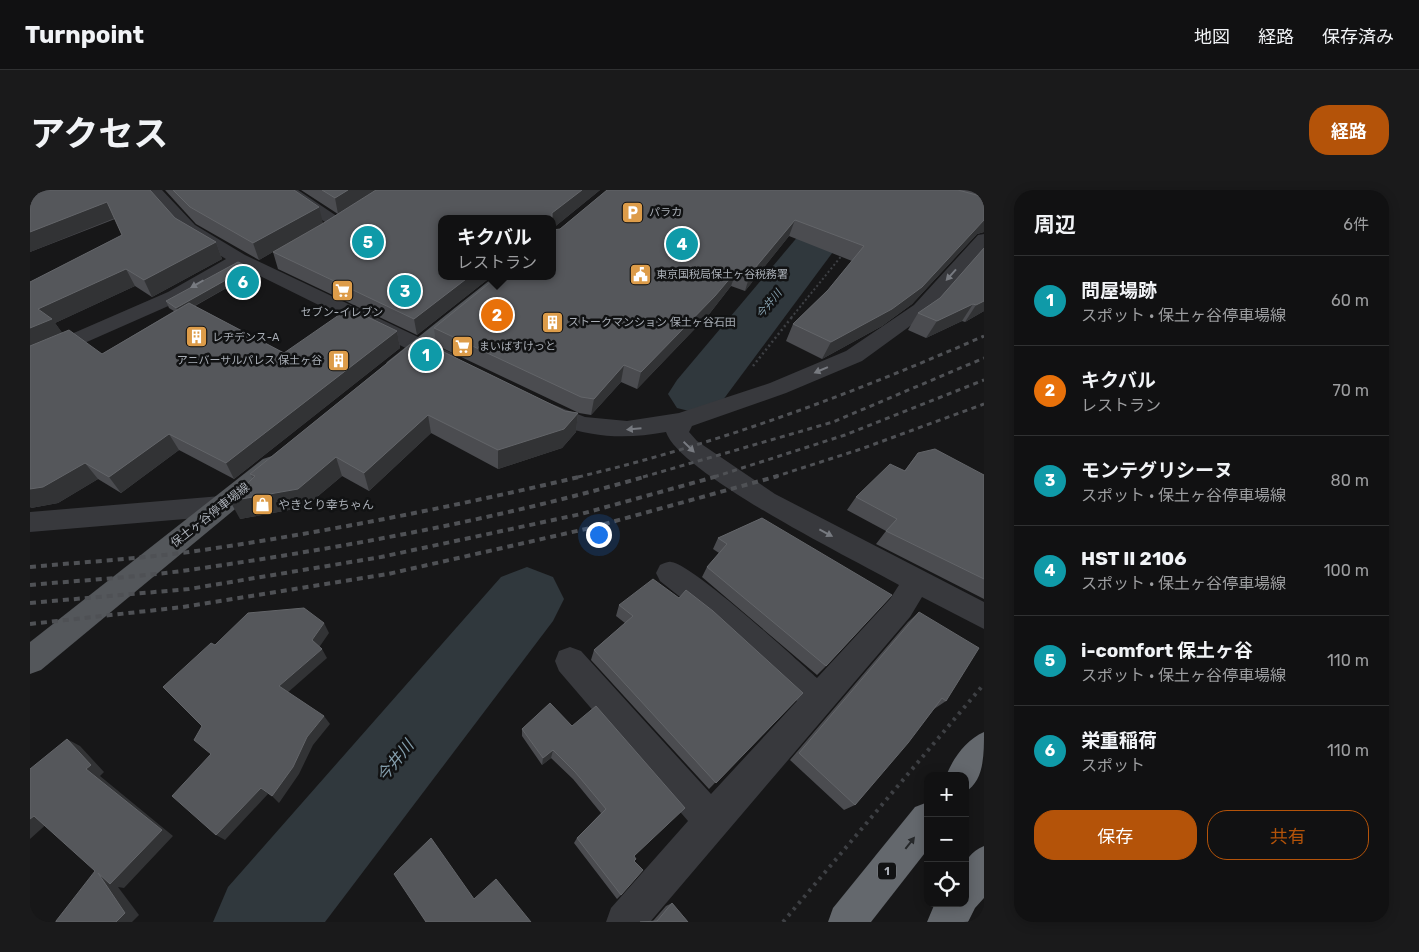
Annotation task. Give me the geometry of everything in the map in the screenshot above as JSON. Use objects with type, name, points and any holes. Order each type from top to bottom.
[{"type":"highway","points":[[966,772],[984,749]]},
{"type":"highway","name":"1","points":[[847,922],[924,825]]},
{"type":"highway","points":[[969,887],[984,865]]},
{"type":"highway","points":[[946,922],[955,907]]},
{"type":"main road","points":[[377,381],[502,280]]},
{"type":"main road","name":"保土ヶ谷停車場線","points":[[30,660],[291,450]]},
{"type":"street","points":[[153,190],[189,229],[258,270],[466,369]]},
{"type":"street","points":[[287,190],[332,227],[354,213]]},
{"type":"street","points":[[528,400],[572,422],[596,429],[630,430],[682,421],[778,388],[854,356],[921,308],[984,239]]},
{"type":"street","points":[[30,360],[175,296],[239,259]]},
{"type":"street","points":[[258,270],[276,260]]},
{"type":"street","points":[[682,421],[677,433],[688,447],[743,487],[984,616]]},
{"type":"street","points":[[30,522],[221,506]]},
{"type":"street","points":[[670,573],[719,611],[818,698]]},
{"type":"street","points":[[625,922],[818,698],[900,608],[917,580]]},
{"type":"street","points":[[570,661],[711,821]]},
{"type":"path","points":[[718,409],[848,248]]},
{"type":"path","points":[[783,922],[984,684]]},
{"type":"building","points":[[30,190],[150,190],[175,218],[216,242],[144,280],[126,269],[38,309],[52,319],[30,328],[30,282],[122,235],[107,202],[30,232]]},
{"type":"building","points":[[173,190],[294,190],[319,207],[253,243],[190,207]]},
{"type":"building","points":[[322,190],[348,190],[335,198]]},
{"type":"building","points":[[376,190],[582,190],[552,213],[552,215],[438,215],[438,280],[465,280],[414,319],[273,252]]},
{"type":"building","points":[[607,190],[958,190],[984,197],[984,220],[922,287],[892,309],[831,342],[793,324],[828,290],[864,246],[795,220],[750,274],[737,270],[715,296],[641,372],[624,365],[594,399],[581,397],[434,328],[493,280],[556,280],[556,230],[560,229]]},
{"type":"building","points":[[984,248],[984,301],[976,305],[973,304],[937,321],[918,313],[940,298]]},
{"type":"building","points":[[238,262],[249,267],[176,308],[166,301]]},
{"type":"building","points":[[189,303],[284,353],[349,308],[397,331],[226,463],[169,434],[109,477],[85,463],[43,487],[30,489],[30,346],[69,330],[102,354]]},
{"type":"building","points":[[417,339],[565,411],[578,413],[564,429],[498,450],[428,415],[364,473],[336,457],[298,489],[230,501],[255,476],[250,474]]},
{"type":"building","points":[[935,449],[984,475],[984,579],[886,531],[897,519],[856,497],[890,464],[905,471],[918,453]]},
{"type":"building","points":[[762,518],[892,595],[826,666],[707,567],[727,544],[718,538]]},
{"type":"building","points":[[653,579],[679,598],[686,590],[713,611],[803,693],[716,783],[594,650],[633,616],[619,605]]},
{"type":"building","points":[[304,608],[324,623],[312,640],[322,649],[279,686],[324,716],[307,737],[293,767],[272,796],[261,788],[216,835],[172,796],[211,754],[194,740],[202,726],[163,687],[211,643],[215,645],[248,613]]},
{"type":"building","points":[[919,612],[979,648],[946,701],[942,698],[908,743],[855,805],[799,753]]},
{"type":"building","points":[[550,703],[572,726],[596,706],[685,808],[634,856],[636,859],[634,861],[643,870],[621,895],[577,838],[606,809],[575,772],[553,750],[543,758],[522,729]]},
{"type":"building","points":[[67,739],[91,765],[86,769],[162,830],[110,884],[98,873],[125,913],[116,922],[56,922],[95,871],[34,816],[30,819],[30,769]]},
{"type":"building","points":[[431,838],[474,899],[496,879],[531,922],[426,922],[394,874]]},
{"type":"building","points":[[672,903],[688,922],[640,922],[657,921]]},
{"type":"waterway","name":"今井川","points":[[697,394],[859,190]]},
{"type":"waterway","name":"今井川","points":[[263,922],[527,599]]},
{"type":"railway","points":[[578,477],[682,449],[784,416],[885,378],[984,336]]},
{"type":"railway","points":[[643,477],[833,422],[984,358]]},
{"type":"railway","points":[[714,477],[845,435],[984,380]]},
{"type":"railway","points":[[774,477],[861,449],[984,404]]},
{"type":"railway","points":[[30,567],[129,559],[238,545],[436,509],[583,476]]},
{"type":"railway","points":[[30,585],[175,572],[310,551],[480,519],[647,476]]},
{"type":"railway","points":[[30,603],[189,589],[381,557],[581,514],[718,476]]},
{"type":"railway","points":[[30,624],[183,607],[388,574],[590,528],[778,476]]},
{"type":"place","name":"パラカ","points":[[633,212]]},
{"type":"place","name":"i-comfort 保土ヶ谷","points":[[368,242]]},
{"type":"place","name":"HST II 2106","points":[[682,244]]},
{"type":"place","name":"東京国税局保土ヶ谷税務署","points":[[640,274]]},
{"type":"place","name":"栄重稲荷","points":[[243,282]]},
{"type":"place","name":"セブン-イレブン","points":[[342,291]]},
{"type":"place","name":"モンテグリシーヌ","points":[[405,291]]},
{"type":"place","name":"キクバル","points":[[497,315]]},
{"type":"place","name":"ストークマンション 保土ヶ谷石田","points":[[552,322]]},
{"type":"place","name":"レヂデンス-A","points":[[196,337]]},
{"type":"place","name":"まいばすけっと","points":[[463,346]]},
{"type":"place","name":"問屋場跡","points":[[426,355]]},
{"type":"place","name":"アニバーサルパレス 保土ヶ谷","points":[[338,360]]},
{"type":"place","name":"やきとり幸ちゃん","points":[[262,505]]}]
